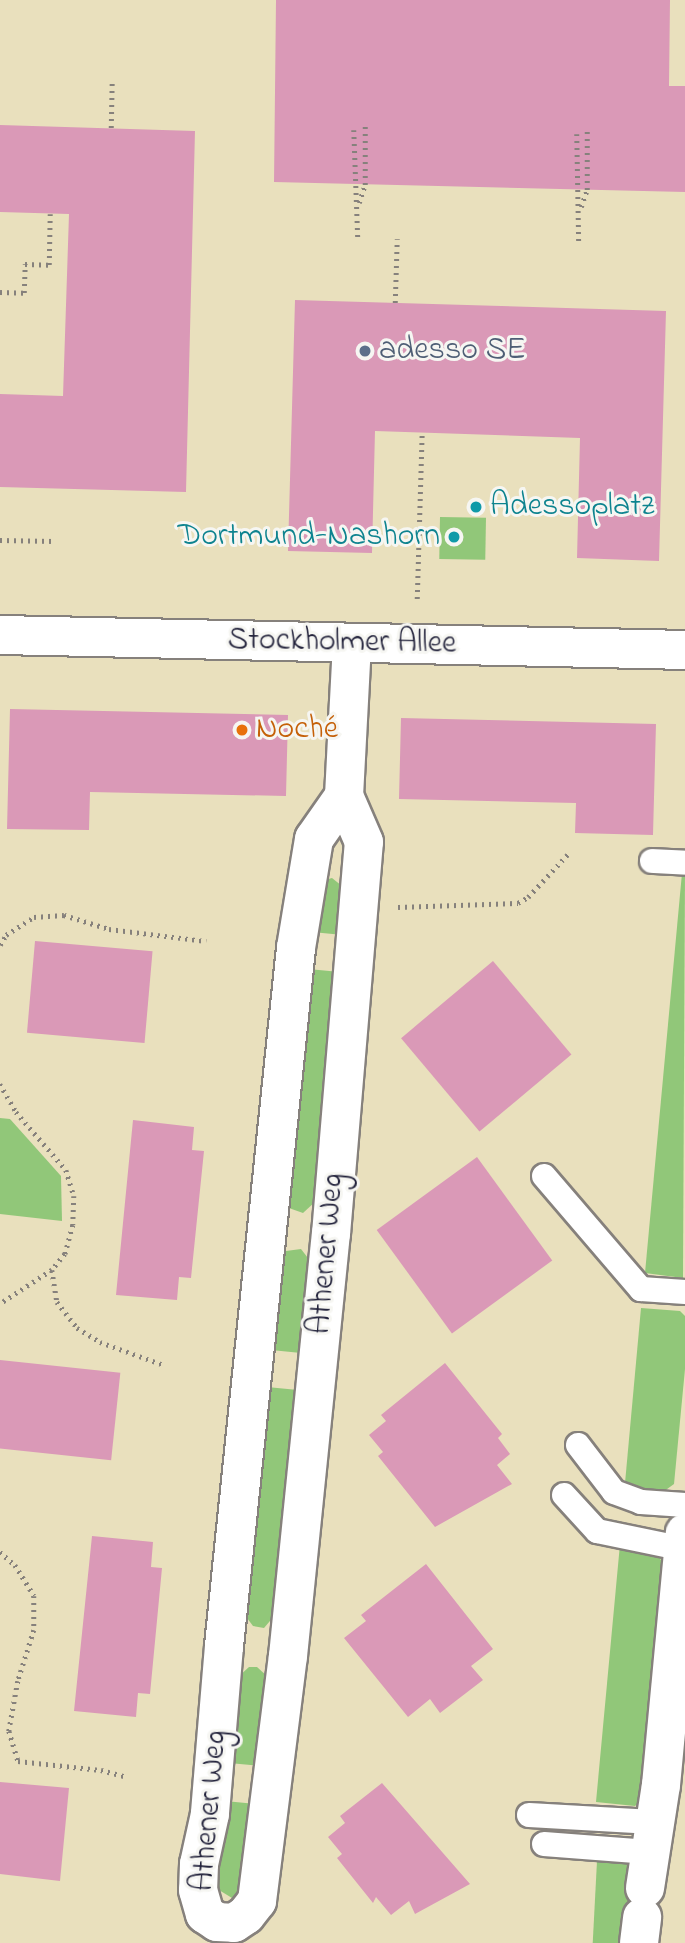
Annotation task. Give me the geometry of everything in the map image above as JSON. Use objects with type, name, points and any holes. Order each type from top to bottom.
[{"type":"street","name":"Stockholmer Allee","points":[[0,635],[685,650]]},
{"type":"street","name":"Athener Weg","points":[[344,796],[314,839],[296,948],[224,1646],[210,1814],[199,1864],[198,1890],[205,1914],[217,1922],[233,1923],[246,1915],[257,1901],[262,1883],[331,1234],[364,842],[344,796],[352,644]]},
{"type":"street","points":[[646,1884],[661,1785],[684,1541]]},
{"type":"lane","points":[[652,862],[685,863]]},
{"type":"lane","points":[[544,1176],[641,1289],[685,1292]]},
{"type":"lane","points":[[578,1445],[614,1492],[641,1502],[685,1505]]},
{"type":"lane","points":[[564,1495],[597,1531],[684,1541]]},
{"type":"lane","points":[[529,1815],[646,1884]]},
{"type":"lane","points":[[544,1844],[646,1884]]},
{"type":"path","points":[[111,128],[112,82]]},
{"type":"path","points":[[359,204],[365,185],[365,126]]},
{"type":"path","points":[[354,130],[355,184],[359,204],[358,238]]},
{"type":"path","points":[[580,211],[587,190],[587,130]]},
{"type":"path","points":[[577,134],[579,245]]},
{"type":"path","points":[[0,292],[24,293],[25,264],[49,265],[50,214]]},
{"type":"path","points":[[395,303],[397,239]]},
{"type":"path","points":[[417,598],[422,433]]},
{"type":"path","points":[[0,540],[54,541]]},
{"type":"path","points":[[359,903],[412,908],[518,903],[528,897],[570,852]]},
{"type":"path","points":[[0,945],[6,935],[34,917],[64,915],[108,929],[206,941]]},
{"type":"path","points":[[0,1084],[16,1112],[66,1170],[74,1196],[70,1237],[65,1254],[52,1270],[0,1304]]},
{"type":"path","points":[[52,1270],[57,1302],[76,1328],[100,1342],[164,1365]]},
{"type":"path","points":[[0,1552],[15,1565],[34,1596],[34,1630],[18,1681],[9,1731],[18,1761],[101,1770],[124,1776]]},
{"type":"green space","points":[[440,517],[486,518],[485,560],[439,559]]},
{"type":"green space","points":[[682,873],[685,873],[683,1278],[645,1273]]},
{"type":"green space","points":[[332,878],[347,890],[343,935],[312,932],[321,881]]},
{"type":"green space","points":[[308,969],[340,972],[316,1201],[303,1213],[286,1207]]},
{"type":"green space","points":[[0,1118],[10,1119],[61,1176],[62,1221],[0,1214]]},
{"type":"green space","points":[[301,1249],[311,1262],[301,1353],[271,1350],[280,1258],[286,1251]]},
{"type":"green space","points":[[641,1308],[680,1311],[685,1316],[685,1369],[674,1484],[663,1492],[634,1489],[625,1483]]},
{"type":"green space","points":[[267,1387],[298,1390],[275,1615],[264,1628],[253,1626],[244,1614]]},
{"type":"green space","points":[[620,1544],[655,1552],[664,1564],[644,1798],[635,1806],[596,1802]]},
{"type":"green space","points":[[249,1667],[257,1667],[268,1677],[260,1766],[229,1763],[238,1677]]},
{"type":"green space","points":[[225,1801],[256,1804],[240,1897],[232,1898],[219,1890],[217,1882]]},
{"type":"green space","points":[[597,1861],[631,1863],[627,1943],[593,1943]]},
{"type":"building","points":[[276,0],[670,0],[669,86],[685,86],[685,192],[274,182]]},
{"type":"building","points":[[0,125],[195,131],[186,492],[0,487],[0,394],[63,396],[69,214],[0,212]]},
{"type":"building","points":[[295,300],[666,311],[659,561],[577,558],[580,438],[375,431],[372,553],[288,551]]},
{"type":"building","points":[[10,709],[288,715],[286,796],[90,792],[89,830],[7,829]]},
{"type":"building","points":[[401,718],[656,724],[653,835],[575,833],[576,803],[399,799]]},
{"type":"building","points":[[35,941],[153,951],[145,1043],[27,1033]]},
{"type":"building","points":[[493,961],[571,1054],[479,1132],[401,1038]]},
{"type":"building","points":[[133,1120],[194,1127],[192,1150],[204,1151],[191,1278],[179,1277],[177,1300],[116,1295]]},
{"type":"building","points":[[477,1157],[552,1261],[452,1333],[377,1230]]},
{"type":"building","points":[[0,1360],[120,1373],[111,1460],[0,1448]]},
{"type":"building","points":[[445,1363],[502,1434],[498,1438],[510,1454],[497,1465],[512,1484],[435,1527],[378,1456],[383,1452],[369,1435],[386,1421],[381,1415]]},
{"type":"building","points":[[92,1536],[153,1542],[151,1567],[162,1568],[150,1694],[138,1693],[136,1717],[74,1711]]},
{"type":"building","points":[[426,1564],[493,1649],[471,1666],[483,1680],[440,1713],[430,1699],[408,1717],[344,1638],[366,1621],[361,1615]]},
{"type":"building","points":[[0,1782],[69,1788],[60,1881],[0,1874]]},
{"type":"building","points":[[382,1783],[470,1884],[415,1914],[409,1901],[391,1915],[376,1897],[373,1903],[337,1858],[342,1854],[328,1837],[345,1823],[340,1816]]},
{"type":"place","name":"adesso SE","points":[[365,351]]},
{"type":"place","name":"Adessoplatz","points":[[476,507]]},
{"type":"place","name":"Dortmund-Nashorn","points":[[454,537]]},
{"type":"place","name":"Noché","points":[[242,730]]}]
